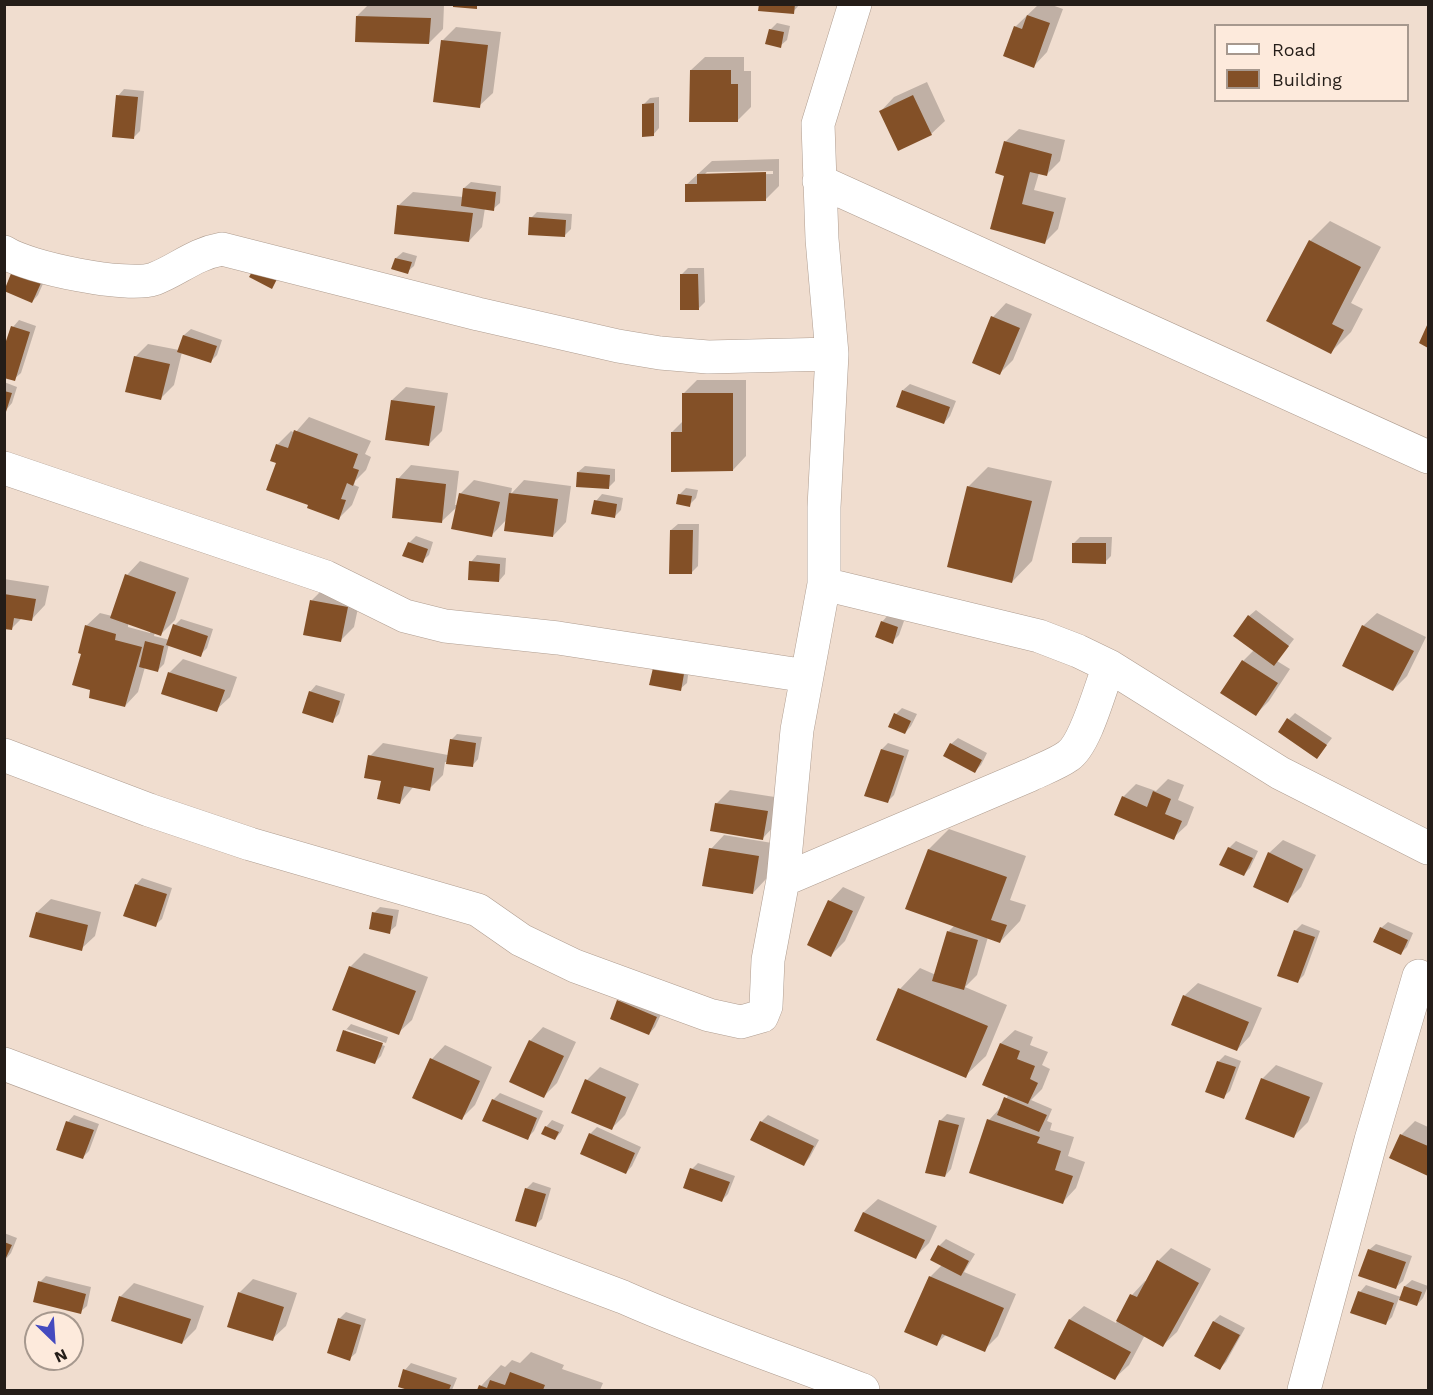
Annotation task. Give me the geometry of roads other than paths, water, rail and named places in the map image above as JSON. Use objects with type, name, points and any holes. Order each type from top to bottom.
[{"type":"street","points":[[4,755],[149,810],[250,844],[478,910],[521,939],[574,966],[709,1014],[741,1022],[762,1016],[766,1006],[768,960],[783,880],[797,730],[824,584],[824,507],[832,354],[819,181],[818,124],[855,4]]},
{"type":"street","points":[[819,181],[1428,457]]},
{"type":"street","points":[[4,252],[54,270],[134,282],[154,279],[208,252],[222,249],[478,314],[618,346],[660,353],[708,357],[832,354]]},
{"type":"street","points":[[4,468],[326,578],[405,615],[445,626],[558,638],[807,676]]},
{"type":"street","points":[[824,584],[1039,636],[1109,666],[1280,773],[1428,848]]},
{"type":"street","points":[[783,880],[1030,775],[1070,755],[1081,742],[1109,666]]},
{"type":"street","points":[[1304,1390],[1371,1140],[1419,976]]},
{"type":"street","points":[[4,1064],[601,1289],[689,1326],[863,1390]]}]
